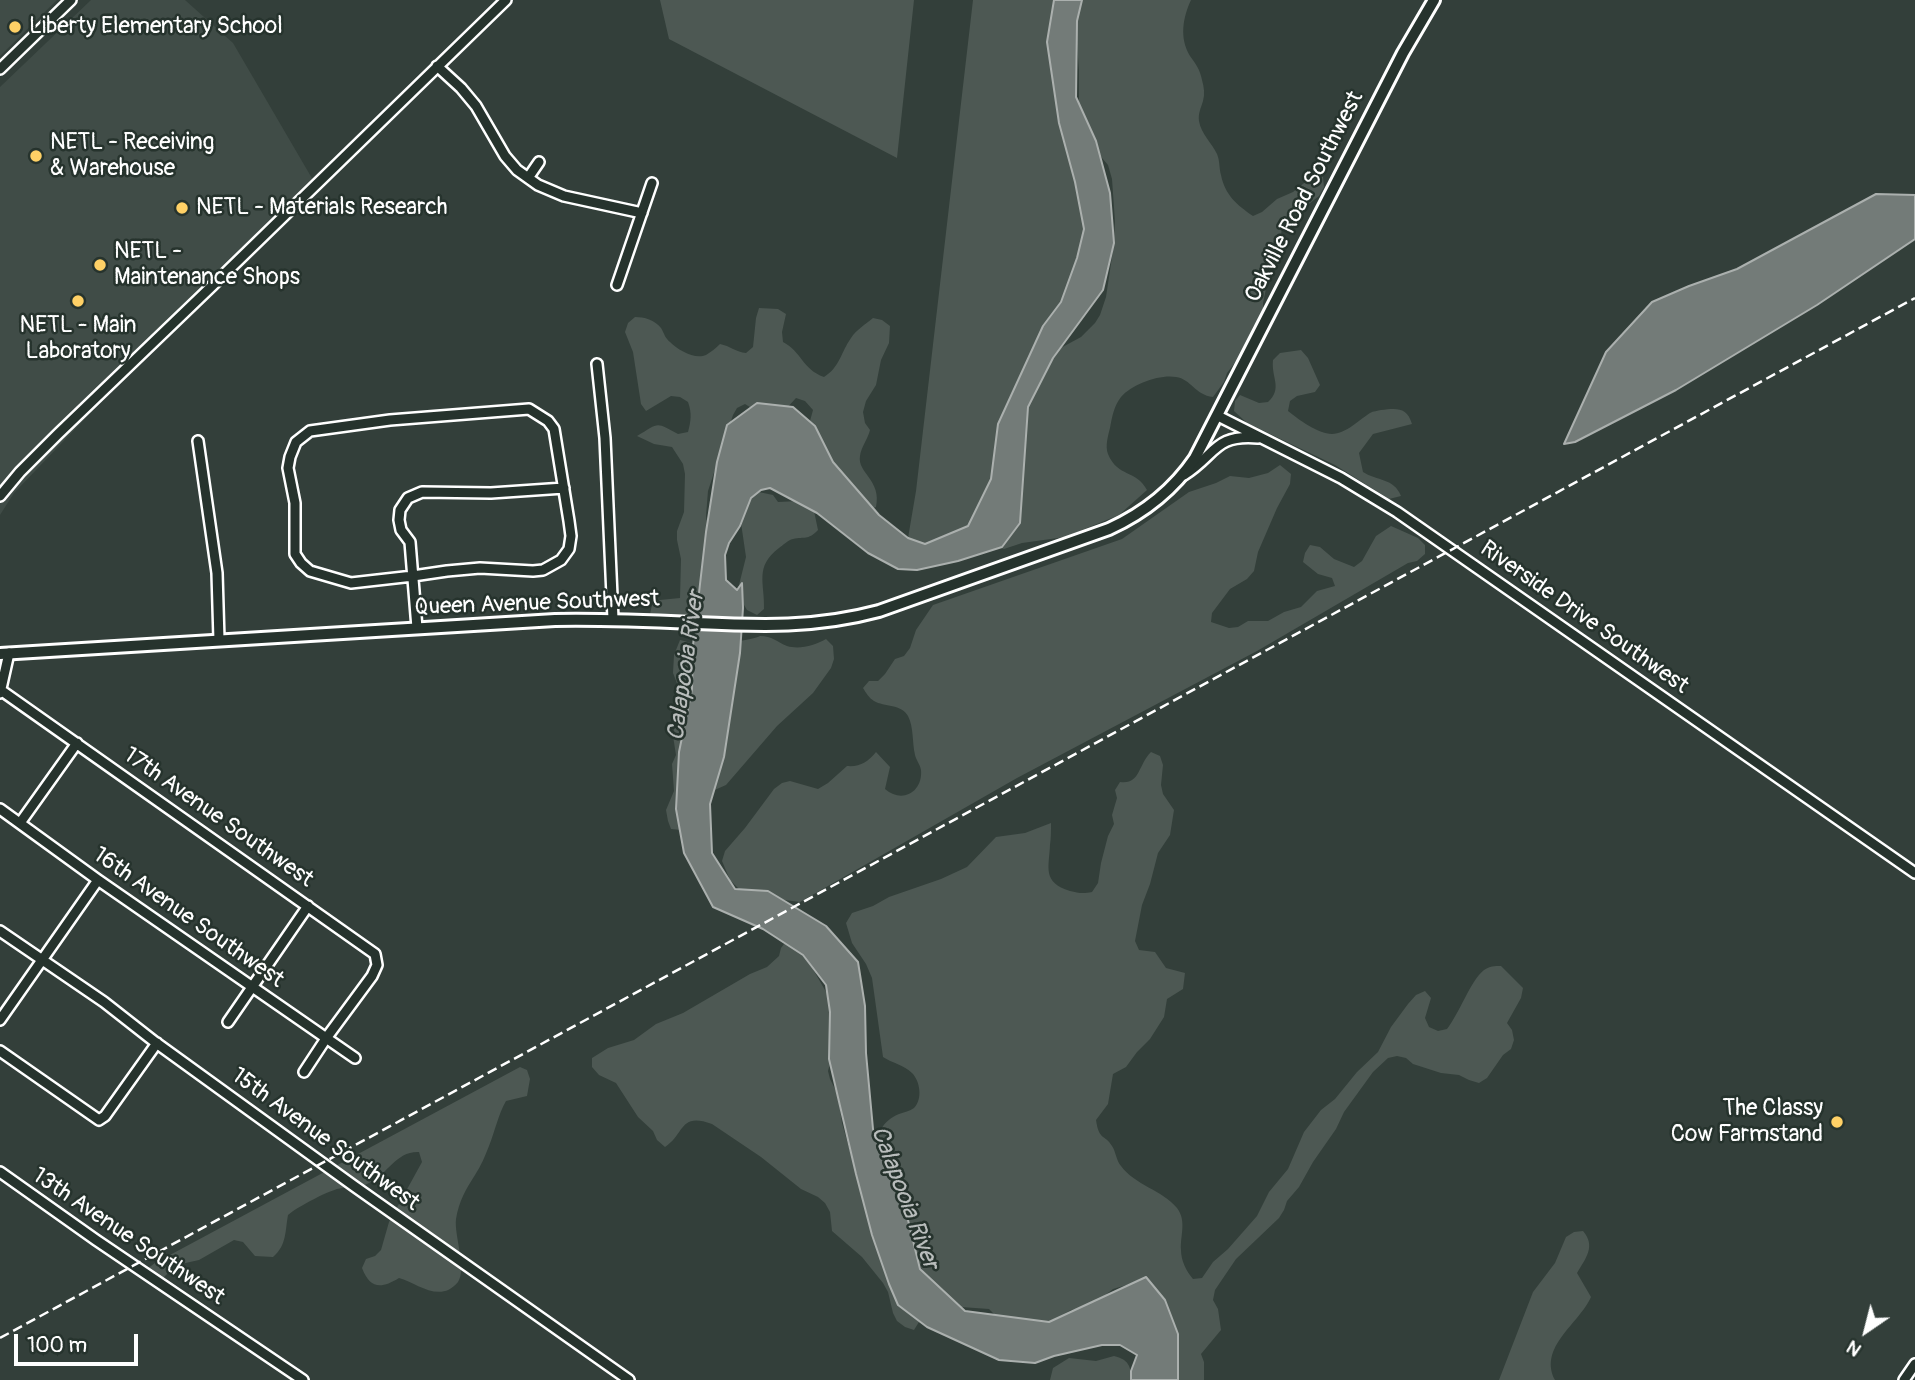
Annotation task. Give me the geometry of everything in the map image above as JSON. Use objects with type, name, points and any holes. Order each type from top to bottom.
[{"type":"main road","name":"Oakville Road Southwest","points":[[1218,416],[1287,276],[1403,53],[1434,0]]},
{"type":"main road","name":"Queen Avenue Southwest","points":[[5,653],[528,621],[613,619],[801,625],[837,621],[866,615],[1051,550],[1109,529],[1139,513],[1180,478],[1195,458],[1218,416]]},
{"type":"street","points":[[0,69],[71,0]]},
{"type":"street","points":[[0,496],[40,451],[506,0]]},
{"type":"street","points":[[438,66],[461,88],[505,156],[528,178],[564,196],[642,212]]},
{"type":"street","points":[[528,178],[539,162]]},
{"type":"street","points":[[617,285],[652,183]]},
{"type":"street","points":[[597,365],[605,438],[613,619]]},
{"type":"street","points":[[529,409],[548,421],[554,429],[564,488],[570,536],[569,550],[552,566],[533,571],[480,568],[447,570],[351,583],[310,572],[295,554],[295,503],[288,468],[296,442],[310,431],[390,420],[529,409]]},
{"type":"street","name":"Riverside Drive Southwest","points":[[1218,416],[1341,478],[1397,512],[1915,873]]},
{"type":"street","points":[[1180,478],[1198,466],[1211,450],[1226,440],[1244,437],[1263,439]]},
{"type":"street","points":[[198,440],[217,573],[219,640]]},
{"type":"street","points":[[417,628],[410,542],[401,530],[399,520],[400,510],[408,498],[422,492],[491,493],[564,488]]},
{"type":"street","points":[[1,692],[5,653]]},
{"type":"street","name":"17th Avenue Southwest","points":[[1,692],[375,954],[377,965],[361,993],[304,1072]]},
{"type":"street","points":[[20,823],[77,743]]},
{"type":"street","name":"16th Avenue Southwest","points":[[0,809],[355,1058]]},
{"type":"street","points":[[0,1020],[98,880]]},
{"type":"street","points":[[228,1022],[309,906]]},
{"type":"street","name":"15th Avenue Southwest","points":[[0,931],[104,1002],[354,1186],[629,1380]]},
{"type":"street","points":[[0,1051],[99,1120],[105,1116],[157,1043]]},
{"type":"street","name":"13th Avenue Southwest","points":[[0,1172],[303,1380]]},
{"type":"street","points":[[1903,1380],[1915,1364]]},
{"type":"shaded area","name":"Liberty Elementary School","points":[[0,0],[57,0],[0,56]]},
{"type":"shaded area","points":[[91,0],[185,0],[233,43],[313,180],[14,493],[0,515],[0,87]]},
{"type":"shaded area","points":[[660,0],[914,0],[897,158],[669,39]]},
{"type":"shaded area","points":[[973,0],[1054,0],[1047,42],[1059,123],[1084,228],[1077,258],[1061,302],[1043,326],[998,424],[991,479],[968,526],[924,544],[908,538],[916,491]]},
{"type":"shaded area","points":[[1054,0],[1082,0],[1077,21],[1076,97],[1096,141],[1110,193],[1114,243],[1103,290],[1053,358],[1028,407],[1020,523],[1002,547],[917,570],[898,569],[868,553],[817,513],[770,488],[761,490],[751,498],[725,555],[726,580],[737,590],[742,583],[743,608],[740,653],[724,757],[710,804],[712,853],[735,889],[768,891],[826,926],[858,962],[865,1006],[873,1129],[908,1220],[920,1269],[965,1311],[1049,1322],[1146,1277],[1165,1300],[1178,1334],[1178,1380],[1131,1380],[1131,1371],[1137,1355],[1120,1345],[1102,1345],[1035,1363],[999,1360],[927,1327],[898,1305],[872,1235],[829,1059],[830,1012],[826,985],[803,955],[763,929],[713,907],[684,853],[676,809],[679,752],[692,689],[693,645],[706,532],[717,462],[727,425],[757,403],[793,407],[815,426],[833,462],[879,515],[908,538],[925,544],[968,526],[991,479],[998,424],[1043,326],[1061,302],[1084,229],[1059,123],[1047,42]]},
{"type":"shaded area","points":[[1076,0],[1191,0],[1184,20],[1183,35],[1203,85],[1204,96],[1199,121],[1217,154],[1223,182],[1229,194],[1253,216],[1277,199],[1293,192],[1314,175],[1323,177],[1324,187],[1319,196],[1288,215],[1282,223],[1280,252],[1267,284],[1263,312],[1253,327],[1250,343],[1213,397],[1207,396],[1181,378],[1169,376],[1139,384],[1119,400],[1108,438],[1108,454],[1117,467],[1138,479],[1147,490],[1119,515],[1065,537],[1022,543],[1004,549],[995,546],[1012,532],[1021,520],[1017,493],[1029,403],[1057,350],[1081,337],[1100,315],[1106,297],[1113,250],[1115,222],[1112,179],[1108,165],[1093,141],[1079,103]]},
{"type":"shaded area","points":[[1876,194],[1915,195],[1915,239],[1817,305],[1676,390],[1575,442],[1564,444],[1606,352],[1652,302],[1737,269]]},
{"type":"shaded area","points":[[759,308],[778,309],[786,314],[783,342],[811,370],[824,377],[837,364],[853,335],[873,318],[890,326],[889,343],[881,360],[876,385],[863,412],[865,423],[870,430],[860,462],[876,490],[876,507],[868,510],[804,429],[813,410],[805,401],[796,398],[786,409],[761,414],[745,404],[737,408],[733,415],[708,491],[708,535],[697,618],[660,617],[650,614],[652,605],[660,600],[680,598],[681,559],[677,531],[684,512],[685,474],[683,464],[672,447],[654,444],[637,436],[657,425],[678,434],[688,432],[691,413],[688,402],[680,397],[671,396],[646,411],[641,404],[633,352],[625,332],[628,323],[635,317],[653,321],[673,345],[692,355],[706,355],[720,344],[746,353],[753,347]]},
{"type":"shaded area","points":[[1301,350],[1308,358],[1320,385],[1315,392],[1297,396],[1290,401],[1288,411],[1308,426],[1321,432],[1337,433],[1348,429],[1374,411],[1387,409],[1397,409],[1410,418],[1412,424],[1373,434],[1359,453],[1363,472],[1390,483],[1401,496],[1389,499],[1335,465],[1247,423],[1234,411],[1235,401],[1240,395],[1259,403],[1268,402],[1276,387],[1273,360],[1280,353]]},
{"type":"shaded area","points":[[1280,465],[1291,474],[1290,484],[1258,552],[1254,571],[1247,579],[1230,589],[1212,613],[1211,622],[1229,628],[1238,627],[1248,621],[1268,621],[1301,607],[1317,591],[1335,586],[1332,578],[1318,574],[1303,562],[1310,545],[1320,547],[1334,559],[1354,567],[1362,561],[1376,536],[1391,526],[1418,538],[1425,545],[1425,554],[1257,651],[1017,778],[800,902],[745,895],[730,880],[722,861],[725,851],[774,789],[782,783],[790,781],[818,789],[847,766],[863,763],[876,752],[890,767],[885,789],[898,795],[915,790],[921,778],[921,770],[915,755],[908,716],[902,709],[874,701],[863,688],[869,681],[878,681],[895,659],[904,656],[916,630],[933,605],[1122,539],[1189,492],[1230,476],[1249,478],[1268,473]]},
{"type":"shaded area","points":[[754,491],[773,495],[778,502],[799,501],[814,511],[818,530],[808,537],[789,541],[771,555],[762,576],[764,609],[757,615],[747,610],[737,593],[746,557],[741,523],[744,505]]},
{"type":"shaded area","points":[[760,636],[797,647],[826,639],[833,646],[834,659],[831,668],[813,693],[777,726],[726,785],[710,792],[681,830],[671,829],[666,810],[674,791],[672,764],[676,755],[673,736],[680,691],[673,673],[674,655],[680,640],[696,645],[708,645]]},
{"type":"shaded area","points":[[1151,752],[1160,756],[1163,765],[1163,794],[1174,810],[1170,835],[1158,853],[1142,905],[1135,941],[1139,950],[1155,952],[1166,968],[1185,973],[1183,989],[1167,999],[1164,1017],[1150,1039],[1126,1067],[1113,1074],[1108,1104],[1096,1120],[1101,1134],[1112,1146],[1119,1164],[1127,1173],[1177,1208],[1182,1223],[1182,1258],[1193,1279],[1202,1278],[1213,1262],[1257,1216],[1269,1192],[1288,1169],[1304,1132],[1321,1110],[1335,1099],[1378,1052],[1391,1027],[1416,995],[1425,991],[1431,998],[1425,1018],[1429,1027],[1438,1031],[1447,1029],[1474,981],[1486,969],[1501,966],[1523,988],[1521,998],[1507,1023],[1514,1040],[1511,1049],[1503,1055],[1487,1078],[1479,1083],[1459,1075],[1441,1073],[1413,1064],[1406,1058],[1397,1056],[1388,1058],[1373,1072],[1344,1112],[1279,1218],[1236,1259],[1215,1290],[1213,1300],[1218,1309],[1221,1330],[1201,1354],[1204,1380],[1169,1380],[1163,1299],[1152,1284],[1144,1280],[1113,1289],[1090,1307],[1071,1310],[1038,1328],[995,1315],[989,1309],[961,1307],[930,1288],[878,1148],[880,1132],[885,1124],[917,1104],[919,1085],[909,1070],[883,1057],[872,978],[852,943],[846,923],[852,913],[967,867],[996,837],[1025,833],[1051,823],[1051,879],[1070,891],[1092,892],[1098,883],[1108,836],[1114,824],[1112,815],[1117,798],[1115,790],[1120,782],[1127,782],[1135,777]]},
{"type":"shaded area","points":[[787,940],[810,964],[829,997],[833,1053],[828,1071],[830,1079],[838,1095],[842,1123],[853,1162],[903,1301],[919,1322],[914,1330],[897,1321],[883,1283],[862,1257],[832,1231],[830,1212],[818,1197],[801,1189],[761,1157],[712,1124],[701,1121],[688,1123],[665,1147],[638,1117],[616,1083],[599,1075],[592,1067],[592,1058],[608,1048],[634,1040],[656,1024],[683,1013],[767,967],[779,956]]},
{"type":"shaded area","points":[[520,1067],[527,1070],[530,1079],[527,1096],[506,1101],[484,1157],[459,1206],[456,1226],[461,1269],[458,1282],[451,1288],[436,1292],[399,1278],[377,1285],[369,1280],[362,1268],[366,1259],[381,1250],[389,1222],[422,1162],[419,1152],[404,1155],[366,1185],[330,1192],[292,1212],[288,1215],[283,1243],[273,1257],[255,1256],[243,1242],[234,1240],[199,1260],[173,1268],[160,1281],[151,1277],[147,1269],[155,1263]]},
{"type":"shaded area","points":[[1583,1231],[1589,1247],[1577,1273],[1591,1297],[1556,1346],[1551,1368],[1555,1380],[1499,1380],[1533,1292],[1555,1263],[1566,1237]]},
{"type":"shaded area","points":[[1114,1356],[1128,1364],[1132,1380],[1050,1380],[1053,1368],[1069,1358],[1096,1361]]},
{"type":"railway","points":[[0,1338],[1915,298]]},
{"type":"place","name":"Liberty Elementary School","points":[[15,27]]},
{"type":"place","name":"NETL - Receiving & Warehouse","points":[[36,156]]},
{"type":"place","name":"NETL - Materials Research","points":[[182,208]]},
{"type":"place","name":"NETL - Maintenance Shops","points":[[100,265]]},
{"type":"place","name":"NETL - Main Laboratory","points":[[78,301]]},
{"type":"place","name":"The Classy Cow Farmstand","points":[[1837,1122]]},
{"type":"water label","name":"Calapooia River","points":[[687,666]]},
{"type":"water label","name":"Calapooia River","points":[[904,1198]]}]
